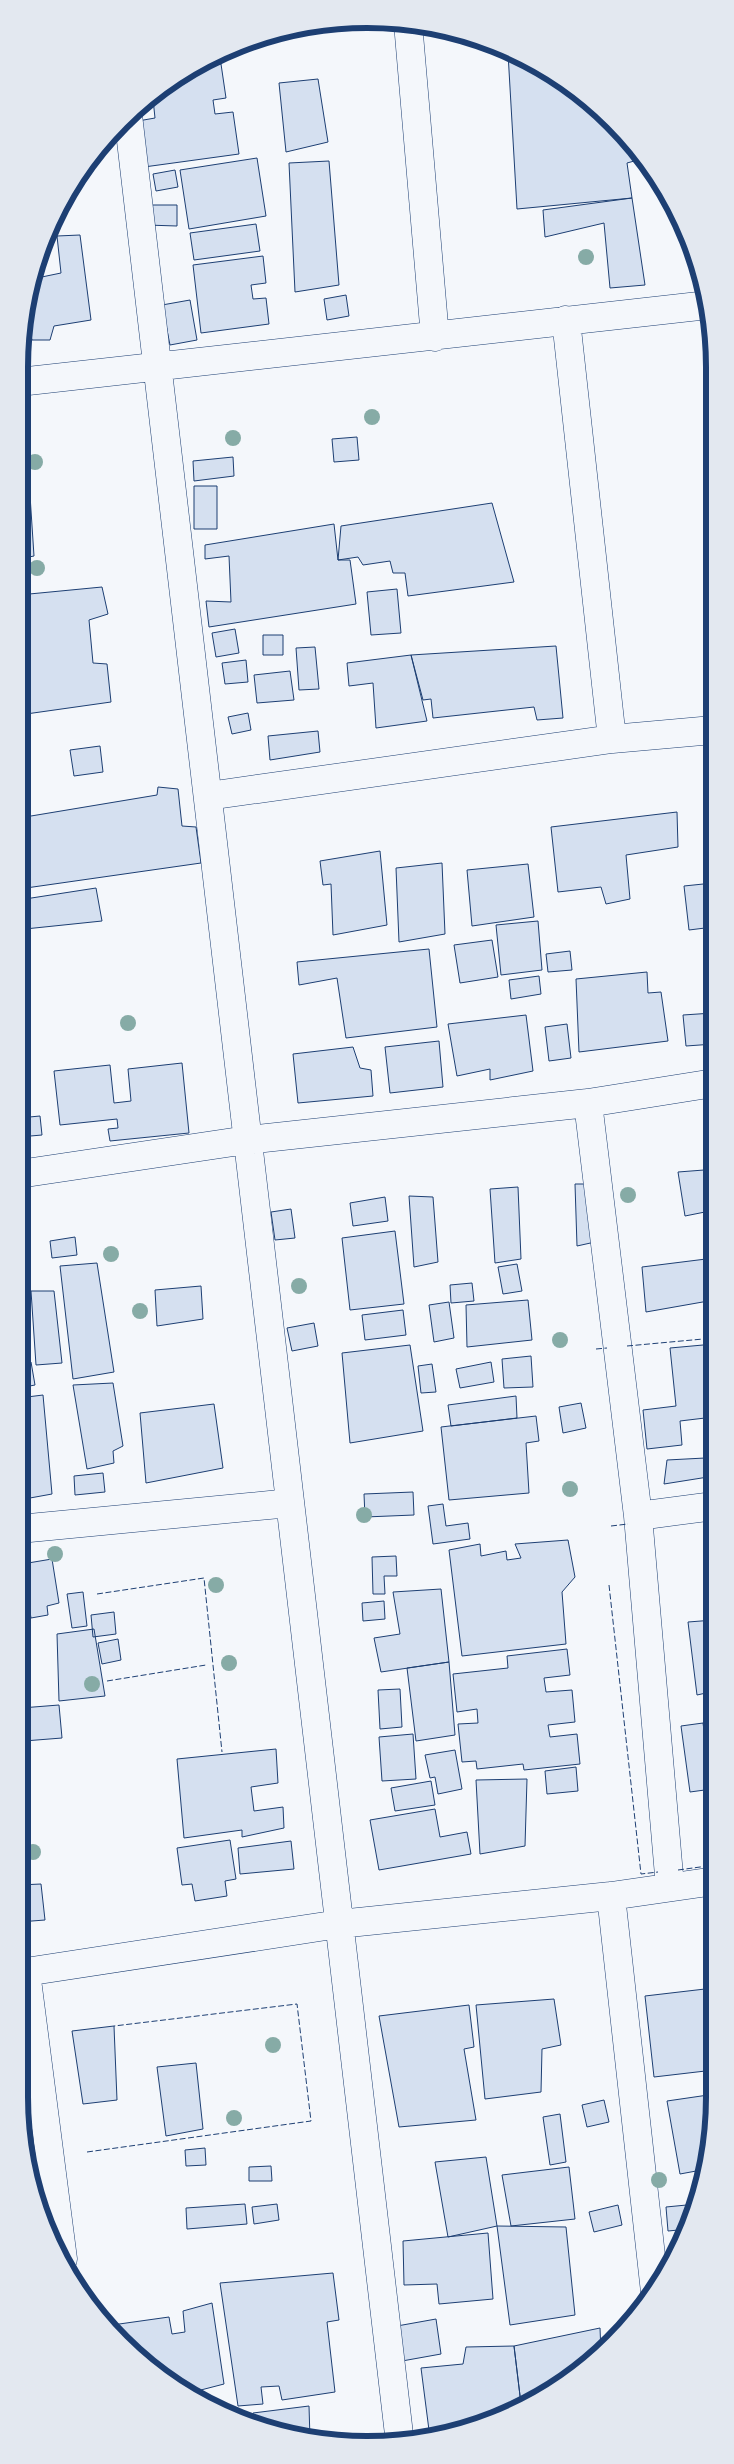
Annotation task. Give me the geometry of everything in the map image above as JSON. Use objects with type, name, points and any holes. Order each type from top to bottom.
[{"type":"street","points":[[409,30],[435,337]]},
{"type":"street","points":[[129,125],[399,2435]]},
{"type":"street","points":[[28,381],[701,306]]},
{"type":"street","points":[[566,320],[612,738]]},
{"type":"street","points":[[208,796],[612,738],[706,731]]},
{"type":"street","points":[[28,1173],[248,1140],[588,1103],[706,1084]]},
{"type":"street","points":[[588,1103],[638,1516],[670,1887]]},
{"type":"street","points":[[28,1528],[290,1503]]},
{"type":"street","points":[[638,1516],[706,1507]]},
{"type":"street","points":[[28,1971],[339,1924],[611,1896],[706,1882]]},
{"type":"street","points":[[611,1896],[654,2278]]},
{"type":"street","points":[[28,2014],[61,2242]]},
{"type":"building","points":[[508,59],[537,73],[574,98],[607,127],[636,160],[627,163],[632,198],[517,209]]},
{"type":"building","points":[[221,64],[226,98],[213,100],[215,114],[233,112],[239,154],[144,167],[138,121],[155,118],[153,103],[178,85],[212,65]]},
{"type":"building","points":[[318,79],[328,142],[286,152],[279,83]]},
{"type":"building","points":[[257,158],[266,216],[189,229],[180,170]]},
{"type":"building","points":[[329,161],[339,285],[295,292],[289,163]]},
{"type":"building","points":[[175,170],[178,187],[156,191],[153,174]]},
{"type":"building","points":[[632,198],[645,285],[610,288],[604,223],[545,237],[543,210]]},
{"type":"building","points":[[145,205],[177,205],[177,226],[146,225]]},
{"type":"building","points":[[256,224],[260,251],[194,260],[190,233]]},
{"type":"building","points":[[80,235],[91,320],[54,326],[50,340],[32,340],[29,330],[30,323],[40,277],[61,273],[57,236]]},
{"type":"building","points":[[263,256],[266,283],[251,285],[253,299],[266,298],[269,324],[201,333],[193,265]]},
{"type":"building","points":[[346,295],[349,316],[327,320],[324,299]]},
{"type":"building","points":[[190,300],[197,340],[170,345],[162,305]]},
{"type":"building","points":[[357,437],[359,460],[334,462],[332,439]]},
{"type":"building","points":[[233,457],[234,476],[194,481],[193,461]]},
{"type":"building","points":[[28,480],[34,556],[28,557]]},
{"type":"building","points":[[194,486],[217,486],[217,529],[194,529]]},
{"type":"building","points":[[492,503],[514,582],[408,596],[405,573],[393,573],[390,561],[363,565],[358,557],[338,560],[341,526]]},
{"type":"building","points":[[334,524],[338,560],[350,560],[356,604],[209,627],[206,601],[231,602],[229,556],[205,559],[205,545]]},
{"type":"building","points":[[102,587],[108,614],[89,620],[93,663],[107,664],[111,702],[28,714],[28,594]]},
{"type":"building","points":[[397,589],[401,633],[371,635],[367,592]]},
{"type":"building","points":[[235,629],[239,653],[216,657],[212,633]]},
{"type":"building","points":[[263,635],[283,635],[283,655],[263,655]]},
{"type":"building","points":[[556,646],[563,718],[537,720],[534,707],[433,718],[431,699],[423,700],[411,655]]},
{"type":"building","points":[[315,647],[319,689],[299,690],[296,648]]},
{"type":"building","points":[[411,655],[427,721],[376,728],[373,683],[349,686],[347,663]]},
{"type":"building","points":[[246,660],[248,682],[225,684],[222,663]]},
{"type":"building","points":[[290,671],[294,700],[257,703],[254,675]]},
{"type":"building","points":[[248,713],[251,730],[232,734],[228,717]]},
{"type":"building","points":[[318,731],[320,752],[270,760],[268,736]]},
{"type":"building","points":[[100,746],[103,772],[74,776],[70,750]]},
{"type":"building","points":[[158,787],[178,789],[182,826],[196,827],[201,863],[28,888],[28,816],[157,795]]},
{"type":"building","points":[[677,812],[678,847],[626,855],[630,899],[606,904],[601,887],[558,892],[551,827]]},
{"type":"building","points":[[380,851],[387,925],[333,935],[331,884],[323,885],[320,861]]},
{"type":"building","points":[[442,863],[445,934],[399,942],[396,868]]},
{"type":"building","points":[[528,864],[534,917],[472,926],[467,870]]},
{"type":"building","points":[[706,884],[706,928],[689,930],[684,886]]},
{"type":"building","points":[[96,888],[102,921],[28,929],[28,899]]},
{"type":"building","points":[[538,921],[542,970],[501,975],[496,925]]},
{"type":"building","points":[[492,940],[498,977],[460,983],[454,945]]},
{"type":"building","points":[[429,949],[437,1027],[346,1038],[337,978],[299,985],[297,962]]},
{"type":"building","points":[[570,951],[572,970],[548,972],[546,954]]},
{"type":"building","points":[[647,972],[648,993],[661,992],[668,1041],[579,1052],[576,979]]},
{"type":"building","points":[[539,976],[541,994],[511,999],[509,980]]},
{"type":"building","points":[[706,1013],[706,1045],[686,1046],[683,1015]]},
{"type":"building","points":[[526,1015],[533,1071],[490,1080],[490,1069],[457,1076],[448,1024]]},
{"type":"building","points":[[567,1024],[571,1058],[549,1061],[545,1027]]},
{"type":"building","points":[[439,1041],[443,1087],[390,1093],[385,1047]]},
{"type":"building","points":[[353,1047],[360,1068],[371,1070],[373,1096],[298,1103],[293,1054]]},
{"type":"building","points":[[182,1063],[189,1133],[110,1141],[108,1129],[118,1128],[117,1119],[60,1125],[54,1071],[110,1065],[114,1103],[131,1101],[128,1069]]},
{"type":"building","points":[[40,1116],[42,1135],[28,1136],[28,1117]]},
{"type":"building","points":[[704,1170],[706,1212],[685,1216],[678,1172]]},
{"type":"building","points":[[575,1184],[592,1184],[595,1242],[577,1246]]},
{"type":"building","points":[[518,1187],[521,1259],[495,1263],[490,1189]]},
{"type":"building","points":[[409,1196],[433,1197],[438,1262],[414,1267]]},
{"type":"building","points":[[385,1197],[388,1221],[353,1226],[350,1203]]},
{"type":"building","points":[[291,1209],[295,1238],[275,1240],[271,1212]]},
{"type":"building","points":[[395,1231],[404,1304],[350,1310],[342,1238]]},
{"type":"building","points":[[75,1237],[77,1255],[52,1258],[50,1241]]},
{"type":"building","points":[[706,1259],[706,1301],[646,1312],[642,1267]]},
{"type":"building","points":[[97,1263],[114,1372],[73,1379],[60,1266]]},
{"type":"building","points":[[517,1264],[522,1291],[503,1294],[498,1267]]},
{"type":"building","points":[[472,1283],[474,1301],[451,1303],[450,1285]]},
{"type":"building","points":[[201,1286],[203,1319],[157,1326],[155,1290]]},
{"type":"building","points":[[31,1291],[54,1291],[62,1363],[36,1365]]},
{"type":"building","points":[[528,1300],[532,1340],[467,1347],[466,1305]]},
{"type":"building","points":[[449,1302],[454,1338],[434,1342],[429,1305]]},
{"type":"building","points":[[403,1310],[406,1335],[365,1340],[362,1315]]},
{"type":"building","points":[[314,1323],[318,1346],[292,1351],[287,1328]]},
{"type":"building","points":[[410,1345],[423,1431],[350,1443],[342,1353]]},
{"type":"building","points":[[706,1345],[706,1429],[705,1418],[680,1421],[682,1445],[647,1449],[643,1410],[676,1406],[670,1348]]},
{"type":"building","points":[[531,1356],[533,1387],[504,1388],[502,1359]]},
{"type":"building","points":[[28,1362],[31,1362],[35,1385],[28,1386]]},
{"type":"building","points":[[491,1362],[494,1382],[460,1388],[456,1369]]},
{"type":"building","points":[[432,1364],[436,1392],[421,1393],[418,1366]]},
{"type":"building","points":[[113,1383],[123,1446],[113,1451],[114,1463],[87,1469],[73,1385]]},
{"type":"building","points":[[43,1395],[52,1494],[28,1498],[28,1397]]},
{"type":"building","points":[[516,1396],[517,1418],[451,1426],[448,1405]]},
{"type":"building","points":[[581,1403],[586,1428],[563,1433],[559,1407]]},
{"type":"building","points":[[214,1404],[223,1468],[146,1483],[140,1413]]},
{"type":"building","points":[[536,1416],[539,1441],[526,1443],[529,1493],[449,1500],[441,1427]]},
{"type":"building","points":[[705,1458],[706,1477],[664,1484],[667,1460]]},
{"type":"building","points":[[103,1473],[105,1492],[75,1495],[74,1476]]},
{"type":"building","points":[[413,1492],[414,1515],[365,1517],[364,1494]]},
{"type":"building","points":[[443,1504],[446,1526],[468,1523],[470,1539],[433,1544],[428,1506]]},
{"type":"building","points":[[568,1540],[575,1577],[562,1592],[566,1644],[462,1656],[449,1550],[480,1544],[481,1556],[506,1551],[507,1560],[521,1558],[515,1544]]},
{"type":"building","points":[[396,1556],[397,1576],[384,1576],[385,1594],[373,1594],[372,1557]]},
{"type":"building","points":[[52,1559],[59,1603],[47,1606],[48,1615],[31,1618],[28,1600],[28,1563]]},
{"type":"building","points":[[441,1589],[449,1662],[381,1672],[374,1638],[400,1634],[393,1592]]},
{"type":"building","points":[[83,1592],[87,1626],[72,1628],[67,1594]]},
{"type":"building","points":[[384,1601],[385,1619],[363,1621],[362,1603]]},
{"type":"building","points":[[114,1612],[116,1634],[93,1637],[91,1615]]},
{"type":"building","points":[[706,1621],[706,1693],[697,1695],[688,1622]]},
{"type":"building","points":[[94,1629],[105,1696],[59,1701],[57,1634]]},
{"type":"building","points":[[118,1639],[121,1660],[102,1664],[98,1643]]},
{"type":"building","points":[[567,1649],[570,1675],[544,1678],[546,1692],[572,1690],[575,1722],[548,1725],[550,1737],[577,1734],[580,1764],[524,1770],[523,1764],[477,1769],[476,1761],[462,1762],[458,1724],[478,1723],[477,1709],[457,1712],[453,1674],[508,1668],[507,1656]]},
{"type":"building","points":[[449,1662],[455,1735],[416,1741],[407,1668]]},
{"type":"building","points":[[400,1689],[402,1727],[380,1729],[378,1690]]},
{"type":"building","points":[[59,1705],[62,1738],[28,1741],[28,1707]]},
{"type":"building","points":[[703,1723],[706,1745],[706,1790],[690,1792],[681,1726]]},
{"type":"building","points":[[413,1734],[416,1779],[382,1781],[379,1737]]},
{"type":"building","points":[[276,1749],[278,1783],[251,1787],[254,1811],[283,1807],[284,1828],[242,1837],[242,1830],[184,1838],[177,1759]]},
{"type":"building","points":[[455,1750],[462,1789],[438,1794],[435,1777],[430,1778],[425,1755]]},
{"type":"building","points":[[576,1767],[578,1791],[547,1794],[545,1771]]},
{"type":"building","points":[[527,1779],[525,1846],[480,1854],[476,1780]]},
{"type":"building","points":[[431,1781],[435,1805],[395,1811],[391,1788]]},
{"type":"building","points":[[435,1809],[440,1837],[467,1832],[471,1854],[379,1870],[370,1820]]},
{"type":"building","points":[[230,1840],[236,1879],[225,1881],[227,1896],[195,1901],[192,1884],[182,1885],[177,1848]]},
{"type":"building","points":[[291,1841],[294,1869],[240,1874],[238,1848]]},
{"type":"building","points":[[41,1884],[45,1920],[28,1921],[28,1885]]},
{"type":"building","points":[[705,1989],[706,2071],[654,2077],[645,1996]]},
{"type":"building","points":[[554,1999],[561,2045],[542,2049],[541,2092],[485,2099],[476,2005]]},
{"type":"building","points":[[469,2005],[474,2047],[464,2049],[476,2120],[399,2127],[379,2016]]},
{"type":"building","points":[[114,2026],[117,2100],[83,2104],[72,2031]]},
{"type":"building","points":[[196,2063],[203,2129],[166,2136],[157,2067]]},
{"type":"building","points":[[706,2095],[704,2141],[698,2171],[680,2174],[667,2101]]},
{"type":"building","points":[[604,2100],[609,2122],[587,2127],[582,2105]]},
{"type":"building","points":[[560,2114],[566,2162],[550,2165],[543,2117]]},
{"type":"building","points":[[205,2148],[206,2165],[186,2166],[185,2150]]},
{"type":"building","points":[[486,2157],[497,2226],[448,2237],[435,2162]]},
{"type":"building","points":[[271,2166],[272,2181],[249,2181],[249,2167]]},
{"type":"building","points":[[569,2167],[575,2219],[511,2226],[502,2175]]},
{"type":"building","points":[[245,2204],[247,2224],[187,2229],[186,2208]]},
{"type":"building","points":[[277,2204],[279,2220],[254,2224],[252,2207]]},
{"type":"building","points":[[618,2205],[622,2225],[594,2232],[589,2212]]},
{"type":"building","points":[[688,2205],[680,2230],[668,2231],[666,2207]]},
{"type":"building","points":[[497,2226],[566,2227],[575,2315],[510,2325]]},
{"type":"building","points":[[488,2233],[493,2299],[439,2304],[437,2284],[404,2285],[403,2241]]},
{"type":"building","points":[[333,2273],[339,2320],[327,2322],[335,2392],[282,2400],[279,2386],[261,2387],[263,2404],[238,2406],[220,2283]]},
{"type":"building","points":[[212,2303],[224,2384],[197,2391],[160,2366],[115,2325],[169,2317],[172,2334],[185,2332],[183,2311]]},
{"type":"building","points":[[436,2319],[441,2354],[402,2361],[397,2326]]},
{"type":"building","points":[[600,2328],[601,2343],[591,2352],[556,2379],[520,2399],[514,2346]]},
{"type":"building","points":[[514,2346],[520,2399],[497,2411],[455,2425],[429,2431],[421,2368],[463,2364],[466,2347]]},
{"type":"building","points":[[309,2406],[310,2432],[279,2425],[253,2416],[253,2413]]},
{"type":"fence","points":[[627,1346],[706,1339]]},
{"type":"fence","points":[[596,1349],[607,1348]]},
{"type":"fence","points":[[611,1526],[628,1524]]},
{"type":"fence","points":[[97,1594],[204,1578],[222,1752]]},
{"type":"fence","points":[[609,1585],[641,1874],[658,1872]]},
{"type":"fence","points":[[107,1681],[206,1665]]},
{"type":"fence","points":[[678,1870],[706,1866]]},
{"type":"fence","points":[[87,2152],[311,2121],[297,2004],[114,2026]]}]
